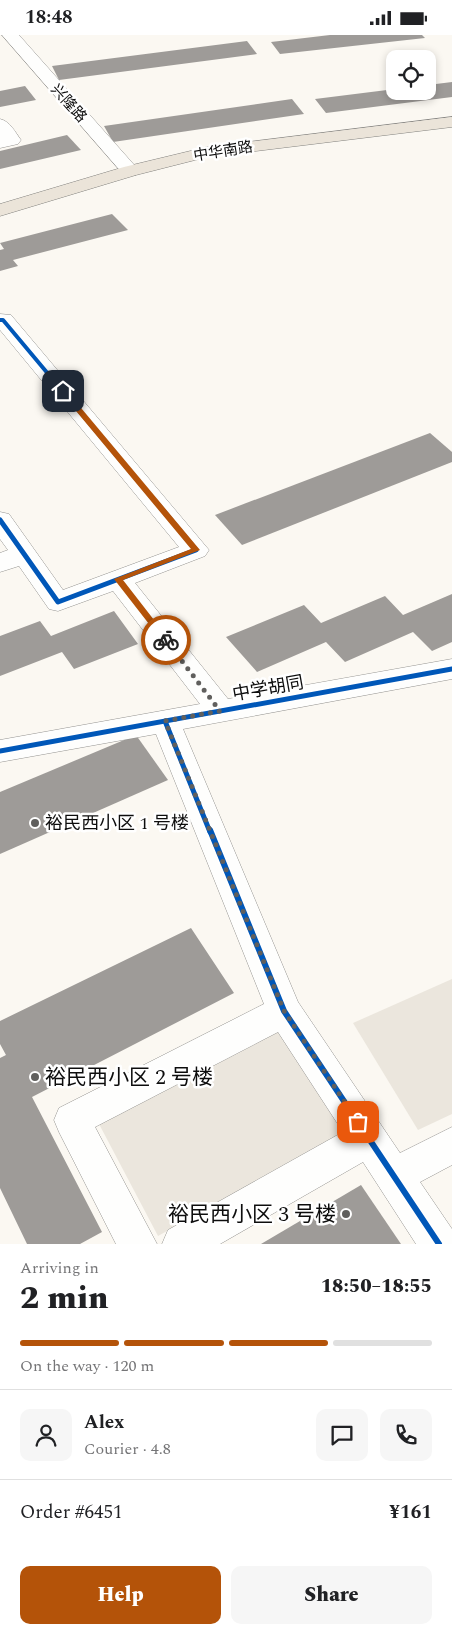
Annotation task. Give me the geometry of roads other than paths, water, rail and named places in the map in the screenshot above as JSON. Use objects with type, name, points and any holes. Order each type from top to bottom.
[{"type":"main road","name":"中华南路","points":[[0,210],[130,171],[207,152],[452,122]]},
{"type":"street","name":"兴隆路","points":[[7,37],[130,171]]},
{"type":"street","points":[[0,124],[12,140],[0,143]]},
{"type":"street","points":[[0,320],[3,319],[196,550],[58,602],[0,520]]},
{"type":"street","points":[[0,563],[24,554]]},
{"type":"street","points":[[118,579],[220,711]]},
{"type":"street","name":"中学胡同","points":[[0,751],[452,669]]},
{"type":"street","points":[[165,721],[284,1011],[439,1244]]},
{"type":"street","points":[[137,1244],[72,1120],[284,1011]]},
{"type":"street","points":[[182,1244],[368,1138]]},
{"type":"street","points":[[394,1176],[452,1145]]},
{"type":"place","name":"裕民西小区 1 号楼","points":[[35,823]]},
{"type":"place","name":"裕民西小区 2 号楼","points":[[35,1077]]},
{"type":"place","name":"裕民西小区 3 号楼","points":[[346,1214]]}]
